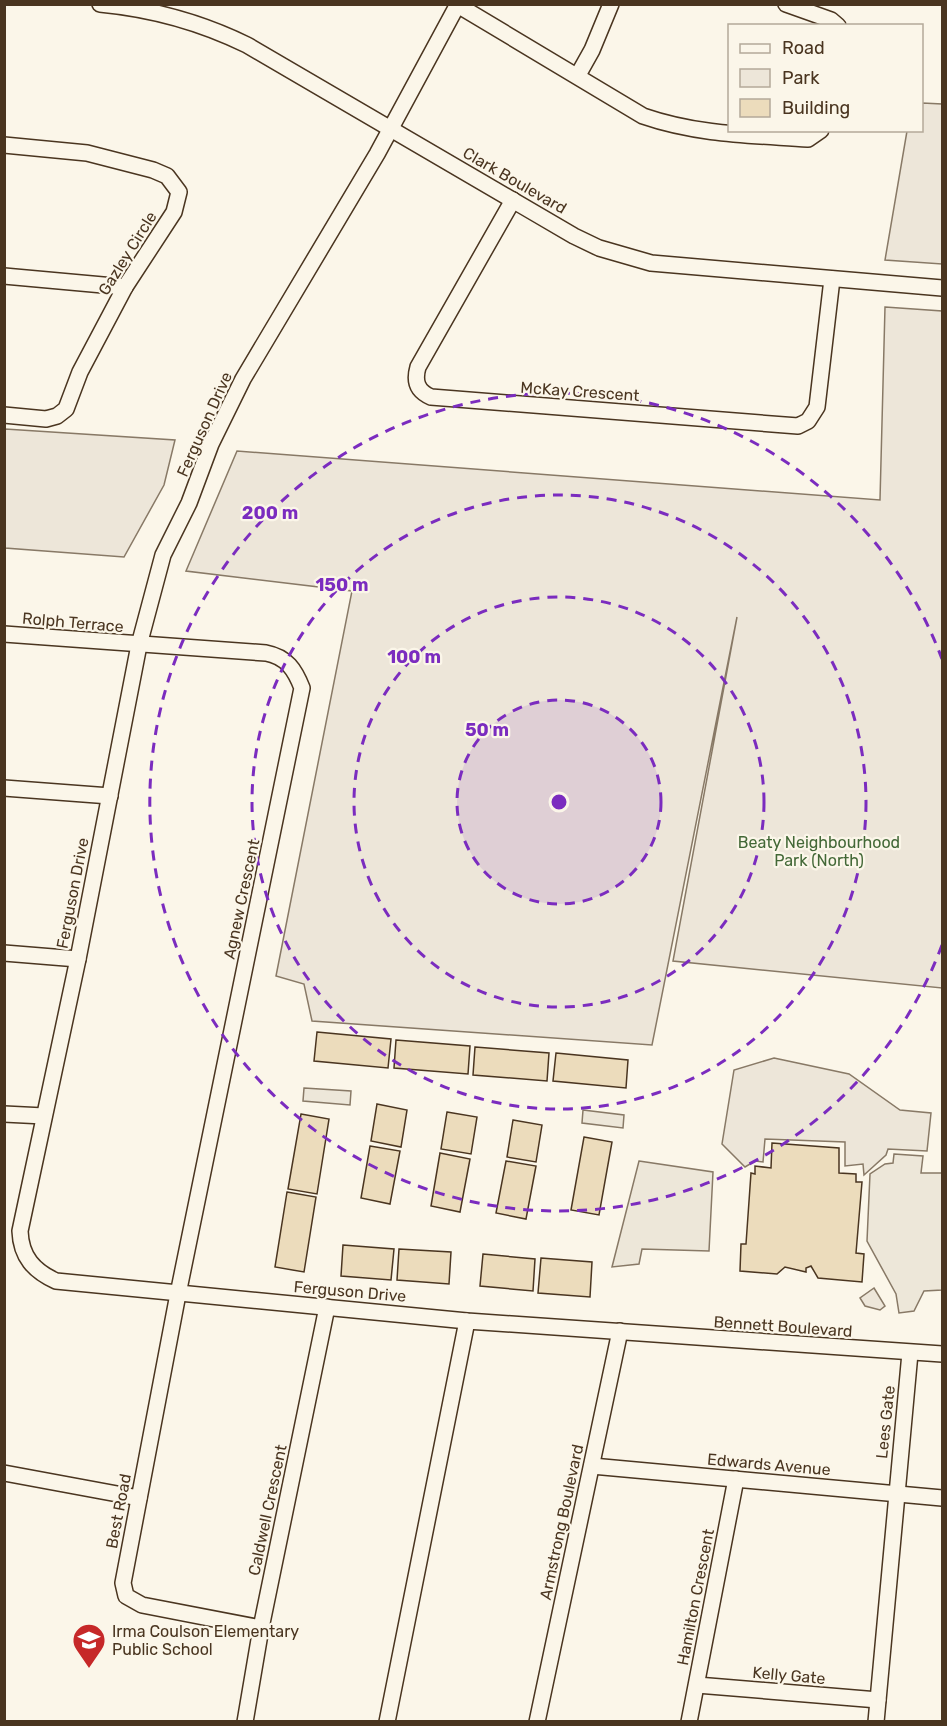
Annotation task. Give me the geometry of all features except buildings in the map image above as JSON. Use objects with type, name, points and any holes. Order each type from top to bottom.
[{"type":"street","name":"Clark Boulevard","points":[[100,4],[147,10],[215,29],[574,236],[625,257],[678,267],[942,288]]},
{"type":"street","points":[[578,75],[611,4]]},
{"type":"street","points":[[786,4],[831,20],[836,24]]},
{"type":"street","name":"Ferguson Drive","points":[[457,5],[391,129],[243,379],[216,435],[189,503],[163,555],[139,645],[78,959],[20,1231],[21,1245],[27,1260],[41,1274],[56,1281],[467,1320],[621,1331]]},
{"type":"street","points":[[457,5],[578,75],[643,116],[677,128],[702,132],[808,139],[818,132]]},
{"type":"street","name":"Gazley Circle","points":[[4,145],[87,153],[153,170],[167,176],[179,192],[174,212],[125,287],[80,372],[66,409],[57,416],[46,419],[4,416]]},
{"type":"street","name":"McKay Crescent","points":[[513,200],[418,367],[417,387],[423,394],[431,397],[798,426],[808,422],[817,407],[832,279]]},
{"type":"street","points":[[4,276],[125,287]]},
{"type":"street","name":"Rolph Terrace","points":[[4,634],[139,645]]},
{"type":"street","name":"Agnew Crescent","points":[[139,645],[278,656],[290,664],[302,688],[178,1294]]},
{"type":"street","points":[[4,788],[110,796]]},
{"type":"street","points":[[4,953],[78,959]]},
{"type":"street","points":[[4,1114],[44,1116]]},
{"type":"street","name":"Best Road","points":[[178,1294],[123,1583],[126,1596],[142,1605],[261,1628]]},
{"type":"street","name":"Caldwell Crescent","points":[[245,1722],[261,1628],[327,1307]]},
{"type":"street","points":[[387,1722],[467,1320]]},
{"type":"street","name":"Bennett Boulevard","points":[[621,1331],[942,1354]]},
{"type":"street","name":"Armstrong Boulevard","points":[[537,1722],[621,1331]]},
{"type":"street","name":"Lees Gate","points":[[896,1494],[910,1353]]},
{"type":"street","name":"Edwards Avenue","points":[[592,1466],[942,1498]]},
{"type":"street","points":[[4,1473],[139,1498]]},
{"type":"street","name":"Hamilton Crescent","points":[[689,1722],[736,1479]]},
{"type":"street","points":[[876,1722],[896,1494]]},
{"type":"street","name":"Kelly Gate","points":[[697,1685],[878,1700]]},
{"type":"green space","points":[[923,103],[942,104],[942,264],[885,260],[907,132],[923,132]]},
{"type":"green space","name":"Beaty Neighbourhood Park (North)","points":[[885,307],[942,311],[942,988],[673,961],[737,617],[652,1045],[312,1021],[304,984],[276,976],[352,591],[186,571],[237,451],[880,500]]},
{"type":"green space","points":[[5,429],[175,440],[164,485],[124,557],[5,548]]},
{"type":"green space","points":[[774,1058],[849,1074],[900,1110],[931,1113],[927,1151],[888,1149],[886,1155],[864,1175],[863,1164],[845,1166],[845,1142],[765,1139],[763,1162],[755,1161],[745,1167],[722,1144],[734,1070]]},
{"type":"green space","points":[[874,1288],[885,1306],[880,1310],[865,1306],[860,1298]]},
{"type":"shaded area","points":[[304,1088],[351,1091],[350,1105],[303,1101]]},
{"type":"shaded area","points":[[583,1110],[624,1115],[623,1128],[582,1123]]},
{"type":"shaded area","points":[[894,1154],[923,1156],[921,1173],[942,1173],[942,1290],[924,1291],[914,1311],[899,1313],[896,1294],[867,1241],[870,1174],[885,1164],[893,1163]]},
{"type":"shaded area","points":[[639,1161],[713,1172],[709,1251],[642,1249],[639,1264],[612,1267]]},
{"type":"place","name":"Irma Coulson Elementary Public School","points":[[89,1669]]}]
